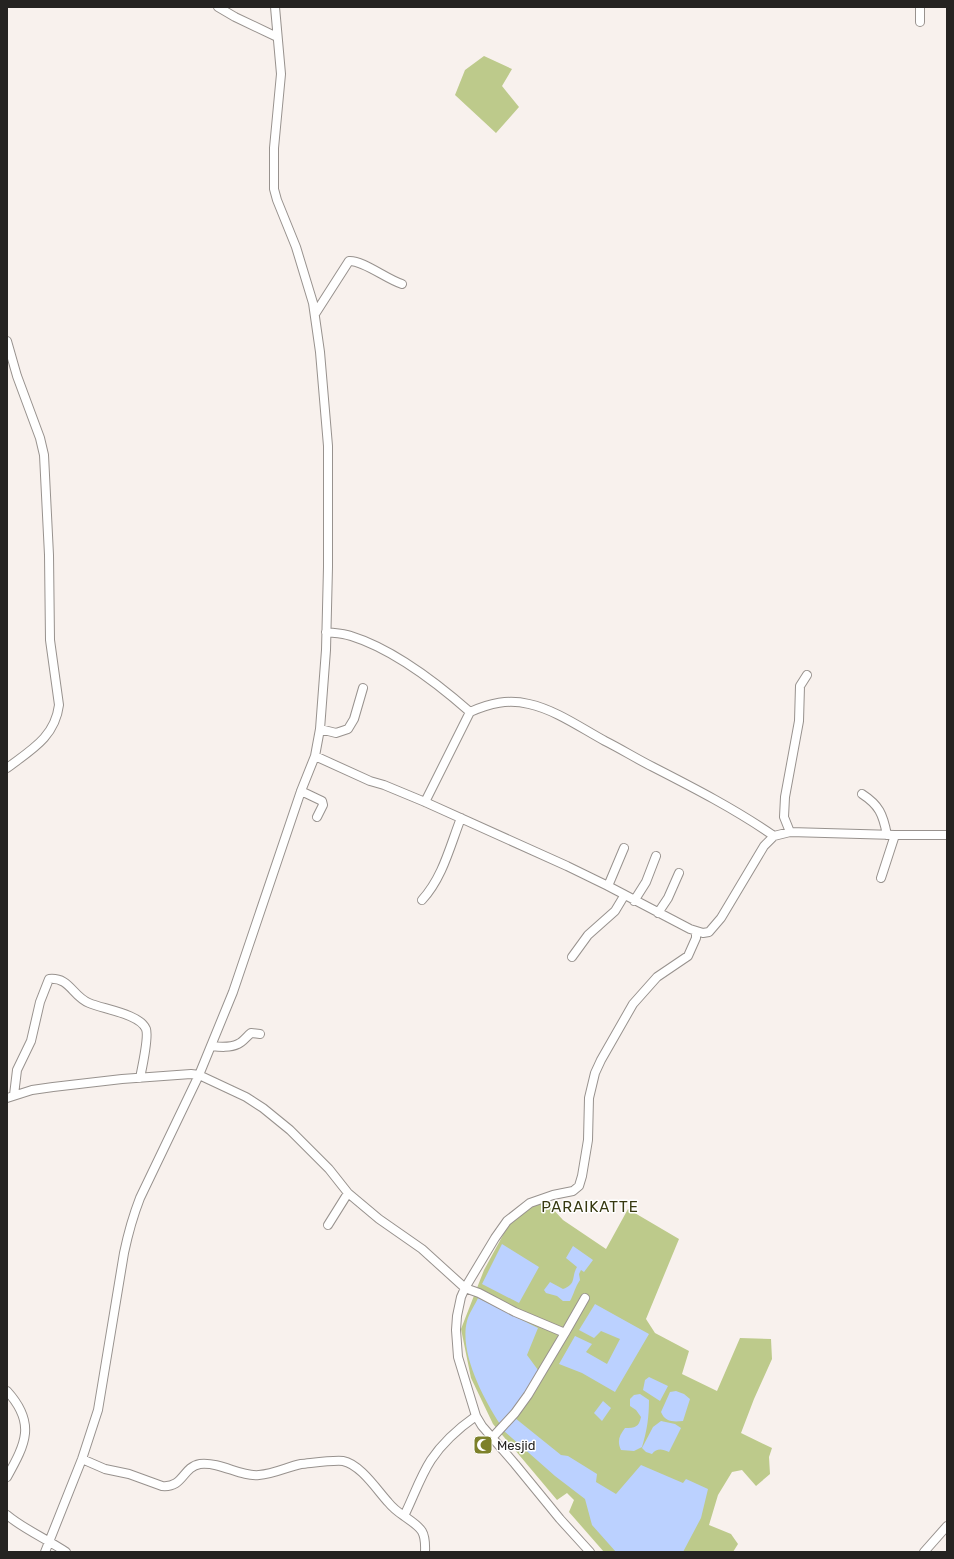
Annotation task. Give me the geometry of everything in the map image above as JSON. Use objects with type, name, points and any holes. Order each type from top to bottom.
[{"type":"street","points":[[218,7],[235,17],[277,36]]},
{"type":"street","points":[[45,1552],[82,1459],[98,1410],[128,1234],[140,1198],[199,1075],[246,955],[301,791],[315,756],[320,729],[326,632],[328,567],[328,446],[314,303],[296,247],[274,189],[274,148],[280,74],[275,7]]},
{"type":"street","points":[[920,7],[920,22]]},
{"type":"street","points":[[315,314],[349,261],[357,261],[402,284]]},
{"type":"street","points":[[7,341],[17,376],[40,438],[44,455],[49,555],[50,640],[59,694],[59,705],[54,726],[39,744],[7,768]]},
{"type":"street","points":[[326,632],[350,635],[366,641],[396,657],[454,698],[470,712]]},
{"type":"street","points":[[790,832],[784,817],[785,797],[799,721],[800,686],[807,675]]},
{"type":"street","points":[[320,729],[336,733],[348,730],[354,719],[363,688]]},
{"type":"street","points":[[425,802],[470,712],[480,707],[502,701],[530,704],[549,711],[721,802],[774,836]]},
{"type":"street","points":[[315,756],[370,781],[384,785],[461,818],[608,886],[624,896],[690,930],[703,933],[709,932],[714,928],[764,846],[774,836],[790,832],[947,835]]},
{"type":"street","points":[[301,791],[322,801],[323,805],[317,818]]},
{"type":"street","points":[[862,794],[877,806],[891,835],[880,878]]},
{"type":"street","points":[[422,900],[430,892],[443,867],[461,818]]},
{"type":"street","points":[[608,886],[624,848]]},
{"type":"street","points":[[634,901],[646,882],[656,856]]},
{"type":"street","points":[[658,913],[668,898],[679,873]]},
{"type":"street","points":[[572,957],[588,935],[615,911],[624,896]]},
{"type":"street","points":[[590,1552],[560,1519],[516,1464],[492,1438],[476,1416],[458,1357],[456,1342],[456,1316],[465,1288],[507,1221],[530,1203],[553,1195],[576,1190],[582,1176],[588,1140],[589,1098],[594,1078],[601,1060],[633,1004],[657,977],[688,956],[696,938],[696,931]]},
{"type":"street","points":[[10,1097],[17,1070],[31,1041],[40,1002],[49,979],[58,979],[65,982],[83,1001],[124,1014],[141,1023],[146,1030],[147,1038],[140,1078]]},
{"type":"street","points":[[211,1046],[223,1048],[234,1046],[239,1044],[251,1033],[260,1034]]},
{"type":"street","points":[[10,1097],[32,1090],[52,1087],[140,1078],[191,1074],[199,1075],[246,1096],[263,1108],[290,1130],[329,1169],[348,1193],[379,1219],[422,1249],[465,1288],[565,1333]]},
{"type":"street","points":[[328,1225],[348,1193]]},
{"type":"street","points":[[492,1438],[515,1413],[528,1395],[585,1298]]},
{"type":"street","points":[[7,1391],[17,1402],[24,1416],[26,1425],[22,1446],[7,1478]]},
{"type":"street","points":[[404,1516],[430,1462],[437,1452],[456,1431],[476,1416]]},
{"type":"street","points":[[82,1459],[105,1469],[123,1472],[162,1486],[174,1485],[189,1469],[198,1464],[210,1464],[226,1467],[249,1475],[258,1475],[276,1472],[299,1464],[343,1461],[352,1465],[361,1472],[389,1504],[423,1532],[426,1538],[425,1552]]},
{"type":"street","points":[[7,1515],[26,1529],[50,1541],[66,1552]]},
{"type":"street","points":[[924,1552],[947,1526]]},
{"type":"green space","points":[[484,56],[512,69],[502,86],[519,107],[496,133],[455,95],[465,70]]},
{"type":"green space","points":[[541,1196],[563,1220],[606,1249],[628,1209],[679,1239],[646,1319],[655,1333],[689,1351],[682,1374],[717,1391],[740,1338],[771,1339],[772,1359],[741,1433],[772,1448],[769,1457],[770,1474],[756,1486],[742,1470],[732,1472],[718,1495],[709,1525],[731,1534],[738,1544],[733,1552],[604,1552],[569,1512],[574,1500],[567,1493],[557,1500],[493,1424],[471,1378],[461,1329],[484,1270],[515,1213]]},
{"type":"water","points":[[502,1244],[539,1267],[519,1303],[482,1284]]},
{"type":"water","points":[[573,1246],[593,1260],[584,1272],[581,1270],[579,1274],[580,1280],[570,1301],[563,1301],[557,1296],[546,1293],[544,1290],[550,1282],[563,1289],[572,1282],[577,1267],[566,1258]]},
{"type":"water","points":[[478,1298],[538,1328],[527,1355],[538,1370],[535,1382],[500,1424],[480,1388],[469,1360],[466,1347],[465,1333],[467,1321]]},
{"type":"water","points":[[595,1304],[649,1334],[615,1392],[582,1373],[559,1364],[575,1336],[592,1344],[586,1352],[607,1364],[620,1339],[601,1331],[594,1338],[579,1330]]},
{"type":"water","points":[[649,1377],[668,1386],[660,1401],[643,1390],[645,1380]]},
{"type":"water","points":[[676,1391],[684,1394],[690,1399],[683,1421],[667,1420],[661,1412],[670,1392]]},
{"type":"water","points":[[640,1394],[649,1400],[649,1412],[642,1447],[634,1451],[621,1450],[619,1441],[625,1428],[631,1428],[639,1423],[641,1417],[636,1410],[630,1406],[630,1399],[634,1395]]},
{"type":"water","points":[[603,1401],[611,1408],[602,1421],[594,1413]]},
{"type":"water","points":[[515,1418],[561,1455],[568,1456],[597,1474],[596,1482],[616,1494],[641,1465],[683,1483],[686,1479],[708,1489],[701,1518],[683,1552],[616,1552],[592,1525],[585,1499],[555,1476],[504,1431]]},
{"type":"water","points":[[661,1421],[675,1424],[681,1428],[669,1452],[660,1450],[652,1454],[646,1452],[642,1448],[653,1427]]},
{"type":"place","name":"Mesjid","points":[[483,1445]]},
{"type":"district","name":"PARAIKATTE","points":[[590,1207]]}]
